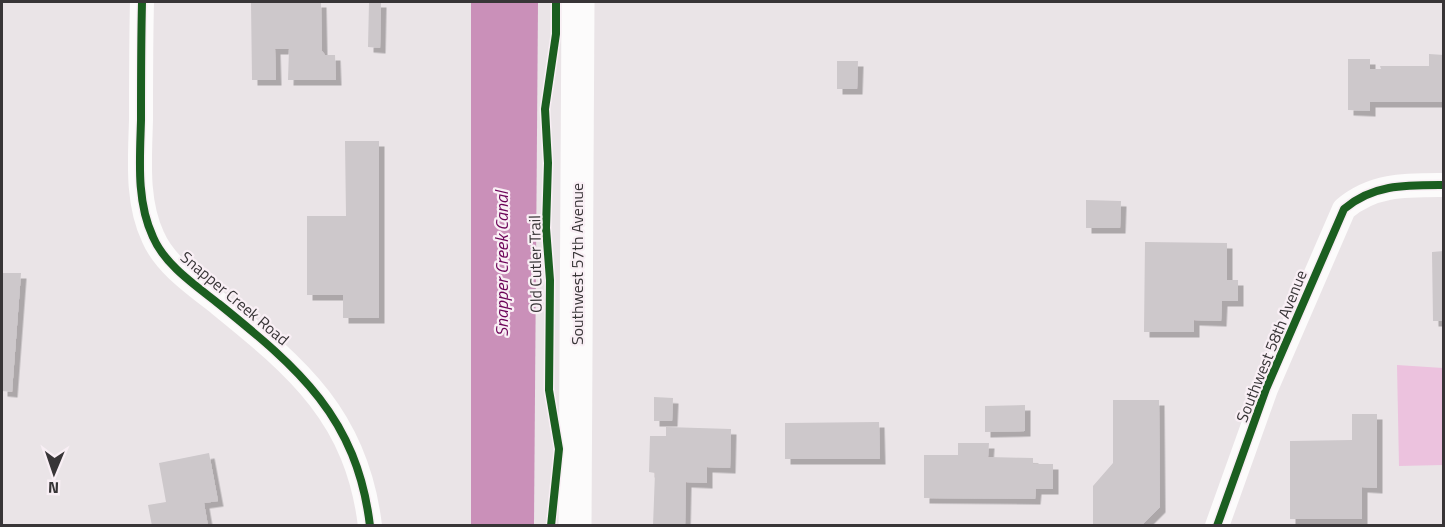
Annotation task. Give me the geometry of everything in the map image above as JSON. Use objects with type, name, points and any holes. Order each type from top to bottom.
[{"type":"main road","name":"Southwest 57th Avenue","points":[[575,525],[578,2]]},
{"type":"street","name":"Snapper Creek Road","points":[[142,2],[140,167],[151,234],[165,256],[189,280],[288,360],[329,411],[357,466],[364,486],[370,525]]},
{"type":"street","name":"Southwest 58th Avenue","points":[[1217,525],[1266,389],[1337,220],[1344,209],[1371,191],[1402,185],[1443,185]]},
{"type":"shaded area","points":[[1397,365],[1443,368],[1443,465],[1399,466]]},
{"type":"water","name":"Snapper Creek Canal","points":[[471,2],[538,2],[534,525],[471,525]]},
{"type":"building","points":[[251,2],[321,2],[322,51],[325,55],[335,55],[336,80],[288,80],[289,49],[275,49],[276,80],[252,80]]},
{"type":"building","points":[[369,2],[381,2],[380,48],[368,47]]},
{"type":"building","points":[[1429,54],[1444,55],[1444,102],[1370,102],[1370,111],[1348,110],[1348,59],[1370,59],[1370,69],[1381,69],[1380,66],[1429,66]]},
{"type":"building","points":[[837,61],[858,61],[857,89],[837,89]]},
{"type":"building","points":[[345,141],[379,141],[379,318],[343,318],[343,295],[307,295],[307,216],[346,216]]},
{"type":"building","points":[[1086,200],[1121,201],[1120,228],[1086,228]]},
{"type":"building","points":[[1145,242],[1227,243],[1227,280],[1238,280],[1238,301],[1222,301],[1221,321],[1194,320],[1194,332],[1144,332]]},
{"type":"building","points":[[1444,251],[1444,321],[1433,321],[1432,252]]},
{"type":"building","points":[[2,273],[21,273],[12,392],[2,391]]},
{"type":"building","points":[[654,397],[673,398],[672,421],[654,421]]},
{"type":"building","points":[[1113,400],[1159,400],[1160,507],[1141,526],[1093,526],[1093,486],[1113,463]]},
{"type":"building","points":[[1025,405],[1025,431],[985,432],[985,406]]},
{"type":"building","points":[[1352,414],[1377,414],[1377,488],[1362,487],[1362,519],[1290,519],[1290,441],[1352,440]]},
{"type":"building","points":[[879,422],[880,459],[785,459],[785,423]]},
{"type":"building","points":[[666,427],[731,429],[730,468],[707,467],[707,483],[686,482],[685,526],[653,526],[655,473],[649,472],[650,436],[666,436]]},
{"type":"building","points":[[958,443],[989,443],[988,457],[1033,458],[1033,464],[1053,464],[1053,489],[1036,489],[1035,499],[924,498],[924,455],[958,455]]},
{"type":"building","points":[[209,453],[218,501],[204,503],[208,526],[152,526],[148,505],[166,502],[159,463]]},
{"type":"cycle path","points":[[142,2],[140,179],[144,209],[153,237],[165,257],[173,265],[274,350],[319,398],[337,425],[352,454],[363,488],[370,526]]},
{"type":"cycle path","name":"Old Cutler Trail","points":[[551,526],[559,449],[549,390],[550,280],[546,228],[548,163],[545,109],[556,34],[556,2]]},
{"type":"cycle path","points":[[1217,526],[1266,389],[1344,209],[1378,190],[1403,186],[1444,185]]}]
